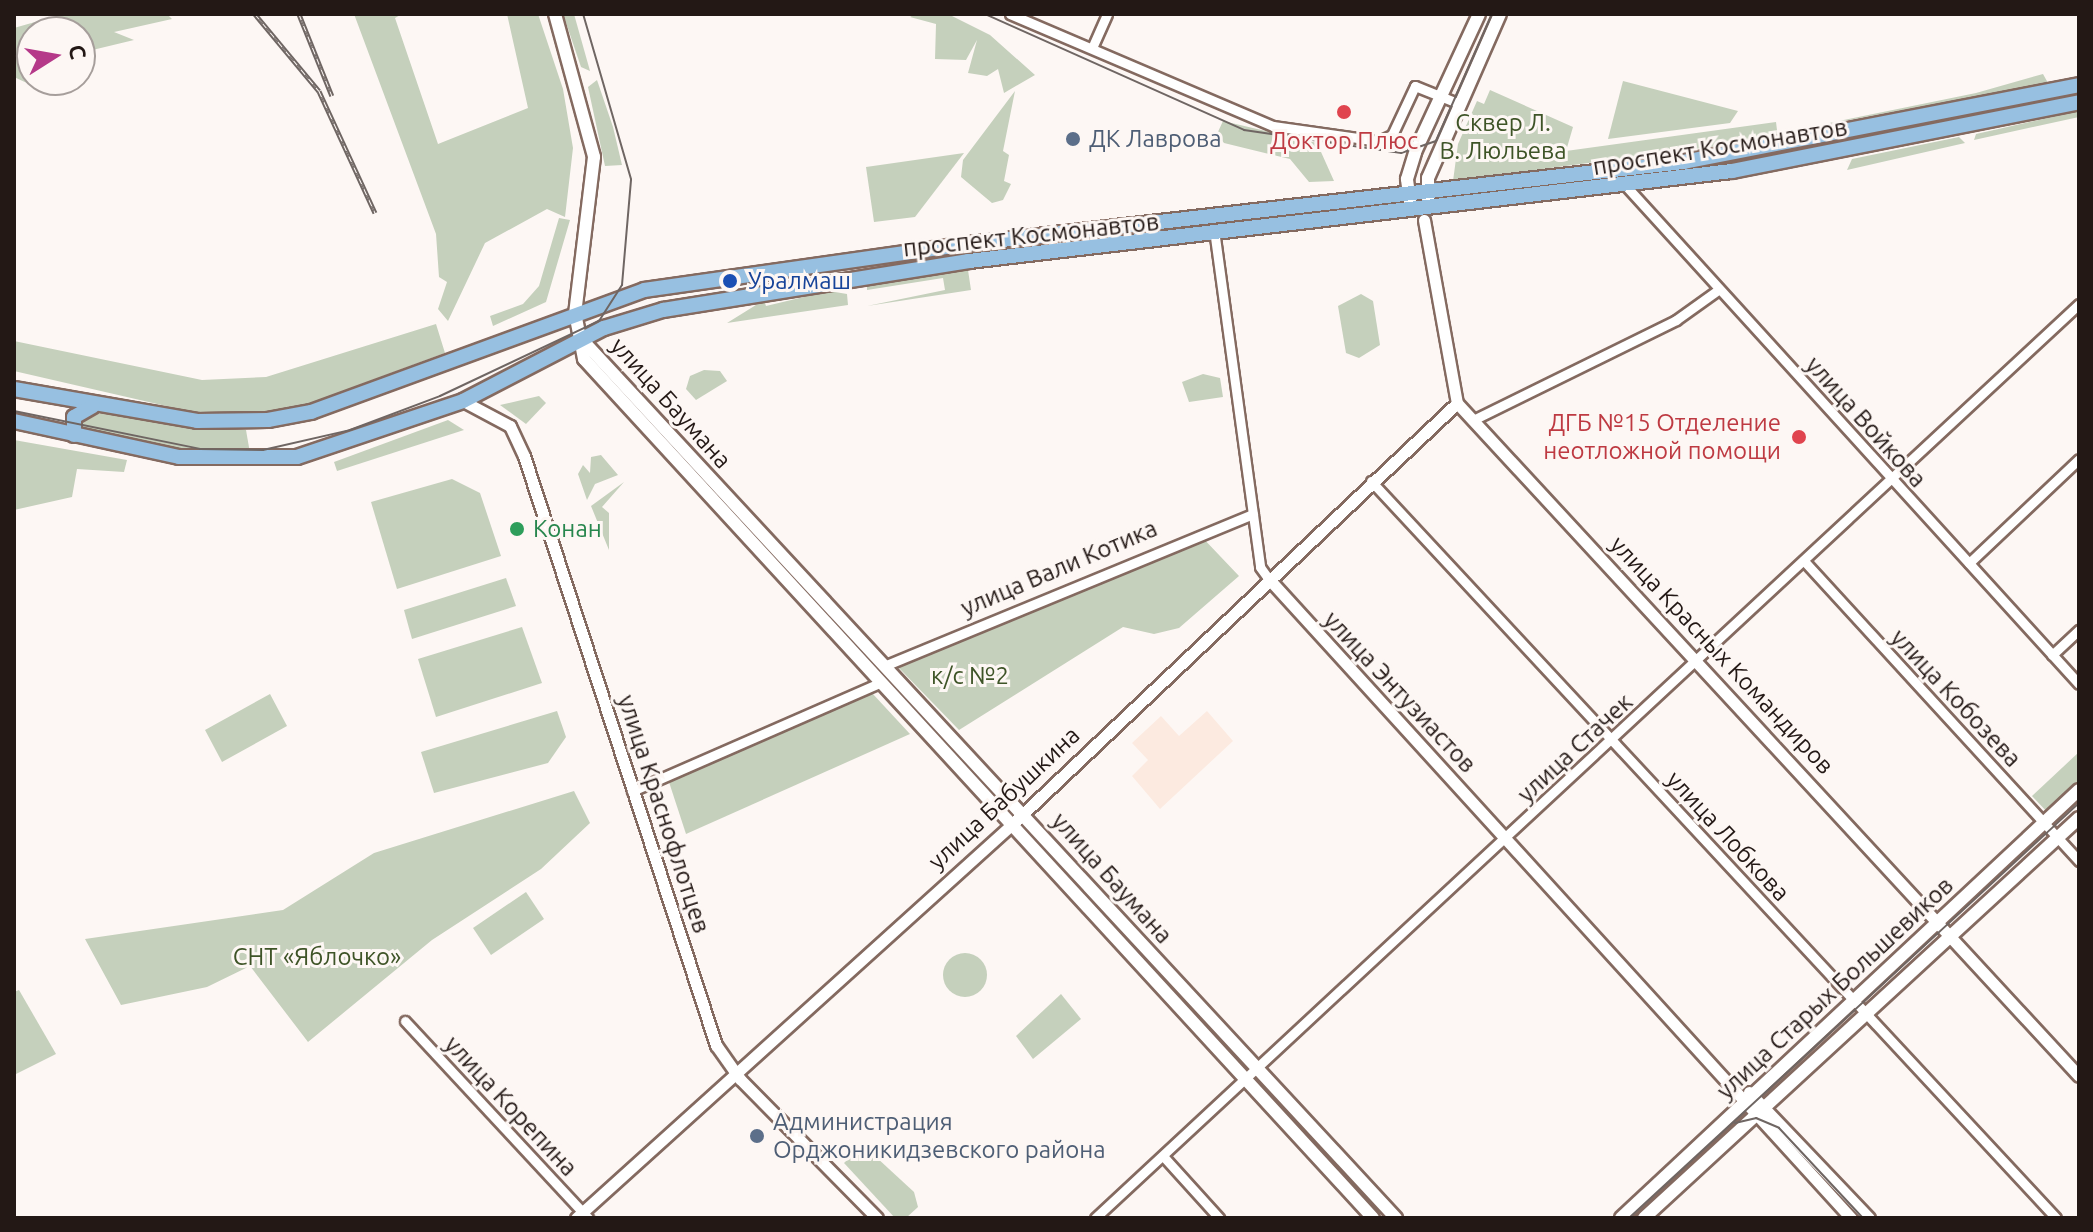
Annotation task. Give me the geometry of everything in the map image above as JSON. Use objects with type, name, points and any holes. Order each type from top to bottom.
[{"type":"main road","points":[[555,14],[594,157],[575,313],[585,342]]},
{"type":"main road","points":[[1422,214],[1409,195],[1412,163],[1479,14]]},
{"type":"main road","points":[[1422,214],[1460,104],[1500,14]]},
{"type":"main road","name":"проспект Космонавтов","points":[[14,389],[93,406],[232,423],[311,412],[644,290],[967,244],[1427,193],[1782,146],[2079,85]]},
{"type":"main road","name":"проспект Космонавтов","points":[[14,421],[74,435],[237,463],[297,457],[463,401],[630,318],[711,301],[969,261],[1422,214],[1626,186],[1783,163],[2079,102]]},
{"type":"main road","name":"улица Баумана","points":[[585,342],[1396,1218]]},
{"type":"main road","name":"улица Баумана","points":[[585,342],[584,359],[594,372],[877,684],[1373,1218]]},
{"type":"main road","points":[[74,435],[74,417],[93,406]]},
{"type":"main road","name":"улица Старых Большевиков","points":[[1621,1218],[2079,790]]},
{"type":"main road","name":"улица Старых Большевиков","points":[[1644,1218],[2079,818]]},
{"type":"street","points":[[1010,14],[1273,126],[1389,139],[1415,86],[1460,104]]},
{"type":"street","points":[[1092,48],[1107,14]]},
{"type":"street","name":"улица Войкова","points":[[1626,186],[2079,684]]},
{"type":"street","points":[[1422,214],[1457,403]]},
{"type":"street","name":"улица Энтузиастов","points":[[1215,237],[1260,567],[1737,1088]]},
{"type":"street","points":[[1473,420],[1676,320],[1718,290]]},
{"type":"street","name":"улица Стачек","points":[[1095,1218],[1247,1081],[2077,310]]},
{"type":"street","name":"улица Краснофлотцев","points":[[463,401],[510,426],[546,520],[716,1045],[735,1073],[877,1218]]},
{"type":"street","name":"улица Красных Командиров","points":[[1457,403],[1954,935],[2079,1076]]},
{"type":"street","name":"улица Бабушкина","points":[[582,1216],[735,1073],[1009,827],[1268,578],[1457,403]]},
{"type":"street","points":[[1969,563],[2079,459]]},
{"type":"street","name":"улица Лобкова","points":[[1371,481],[2056,1218]]},
{"type":"street","name":"улица Вали Котика","points":[[884,666],[1253,514]]},
{"type":"street","name":"улица Кобозева","points":[[1805,562],[2079,861]]},
{"type":"street","points":[[2052,655],[2079,630]]},
{"type":"street","points":[[632,791],[877,684]]},
{"type":"street","name":"улица Корепина","points":[[405,1021],[582,1216]]},
{"type":"street","points":[[1737,1088],[1754,1094],[1869,1218]]},
{"type":"street","points":[[1737,1088],[1743,1105],[1851,1218]]},
{"type":"street","points":[[1163,1156],[1219,1218]]},
{"type":"shaded area","points":[[1207,711],[1233,741],[1160,809],[1132,776],[1148,760],[1132,743],[1161,716],[1179,736]]},
{"type":"green space","points":[[167,14],[172,19],[114,32],[134,40],[96,49],[96,16],[56,16]]},
{"type":"green space","points":[[354,14],[402,14],[395,18],[438,144],[528,108],[507,14],[538,14],[563,89],[573,148],[565,217],[547,209],[485,243],[448,321],[438,309],[447,282],[439,277],[436,234]]},
{"type":"green space","points":[[563,14],[574,14],[590,71],[581,67]]},
{"type":"green space","points":[[915,14],[948,14],[990,35],[1035,75],[1004,93],[998,69],[987,76],[968,73],[977,40],[966,60],[935,59],[936,24],[910,17]]},
{"type":"green space","points":[[16,27],[16,78],[14,77]]},
{"type":"green space","points":[[2043,74],[2048,83],[1785,132],[1976,93]]},
{"type":"green space","points":[[597,80],[622,165],[605,166],[588,87]]},
{"type":"green space","points":[[1623,81],[1738,111],[1730,123],[1608,139]]},
{"type":"green space","name":"Сквер Л. В. Люльева","points":[[1490,90],[1573,127],[1566,151],[1776,122],[1778,138],[1453,181],[1458,144],[1477,101],[1484,104]]},
{"type":"green space","points":[[1015,91],[1003,151],[1009,155],[1004,181],[1011,184],[1003,200],[992,203],[961,177],[963,160]]},
{"type":"green space","points":[[2079,111],[2079,117],[1974,140],[1976,134]]},
{"type":"green space","points":[[1223,121],[1317,143],[1334,181],[1309,182],[1290,159],[1224,143],[1217,134]]},
{"type":"green space","points":[[1959,137],[1965,143],[1847,170],[1852,159]]},
{"type":"green space","points":[[964,153],[915,217],[874,222],[866,167]]},
{"type":"green space","points":[[559,218],[570,220],[546,302],[493,326],[490,316],[523,304],[539,286]]},
{"type":"green space","points":[[968,270],[971,290],[867,306],[945,290],[943,278],[867,290],[867,285]]},
{"type":"green space","points":[[829,291],[847,294],[848,305],[727,323],[764,300],[766,306]]},
{"type":"green space","points":[[1361,294],[1373,301],[1380,345],[1359,358],[1346,353],[1338,306]]},
{"type":"green space","points":[[436,324],[445,353],[294,409],[245,415],[192,412],[14,371],[14,341],[202,380],[266,377]]},
{"type":"green space","points":[[704,370],[720,371],[727,381],[696,400],[686,389],[690,376]]},
{"type":"green space","points":[[1203,374],[1220,378],[1223,397],[1189,402],[1182,382]]},
{"type":"green space","points":[[539,396],[546,403],[526,424],[500,405]]},
{"type":"green space","points":[[96,413],[246,430],[250,453],[189,452],[80,433],[80,422]]},
{"type":"green space","points":[[448,420],[464,430],[337,471],[334,462]]},
{"type":"green space","points":[[14,440],[127,460],[124,472],[77,469],[72,497],[14,510]]},
{"type":"green space","points":[[601,455],[618,475],[595,484],[587,500],[578,474],[583,465],[590,473],[591,457]]},
{"type":"green space","points":[[452,479],[480,493],[501,556],[397,589],[371,502]]},
{"type":"green space","points":[[624,482],[602,507],[609,513],[609,550],[591,506]]},
{"type":"green space","name":"к/с №2","points":[[1200,535],[1239,576],[1179,628],[1154,634],[1123,627],[959,730],[897,666]]},
{"type":"green space","points":[[506,578],[516,606],[412,639],[404,610]]},
{"type":"green space","points":[[522,627],[542,683],[436,717],[418,659]]},
{"type":"green space","points":[[872,693],[910,734],[686,834],[668,779]]},
{"type":"green space","points":[[270,694],[287,726],[222,762],[205,730]]},
{"type":"green space","points":[[557,711],[566,737],[548,763],[434,793],[421,752]]},
{"type":"green space","points":[[2079,752],[2079,783],[2048,813],[2032,796]]},
{"type":"green space","name":"СНТ «Яблочко»","points":[[574,791],[590,823],[541,869],[432,940],[308,1042],[250,966],[207,987],[121,1005],[85,939],[283,910],[374,853]]},
{"type":"green space","points":[[526,892],[544,919],[491,955],[473,928]]},
{"type":"green space","points":[[965,953],[980,960],[987,975],[980,990],[965,997],[950,990],[943,975],[950,960]]},
{"type":"green space","points":[[19,990],[56,1054],[14,1075],[14,992]]},
{"type":"green space","points":[[1061,994],[1081,1019],[1033,1059],[1016,1036]]},
{"type":"green space","points":[[863,1145],[914,1192],[918,1207],[906,1218],[895,1218],[844,1163]]},
{"type":"tram line","points":[[14,411],[200,449],[263,450],[350,430],[440,396],[599,321],[622,285],[631,179],[583,14]]},
{"type":"tram line","points":[[985,14],[1244,130],[1401,153],[1436,141],[1492,14]]},
{"type":"tram line","points":[[1629,1218],[2079,803]]},
{"type":"tram line","points":[[1735,1123],[1756,1118],[1779,1128],[1863,1218]]},
{"type":"railway","points":[[255,14],[319,91],[375,213]]},
{"type":"railway","points":[[299,14],[332,96]]},
{"type":"place","name":"Доктор Плюс","points":[[1344,112]]},
{"type":"place","name":"ДК Лаврова","points":[[1073,139]]},
{"type":"place","name":"Уралмаш","points":[[730,281]]},
{"type":"place","name":"ДГБ №15 Отделение неотложной помощи","points":[[1799,437]]},
{"type":"place","name":"Конан","points":[[517,529]]},
{"type":"place","name":"Администрация Орджоникидзевского района","points":[[757,1136]]}]
